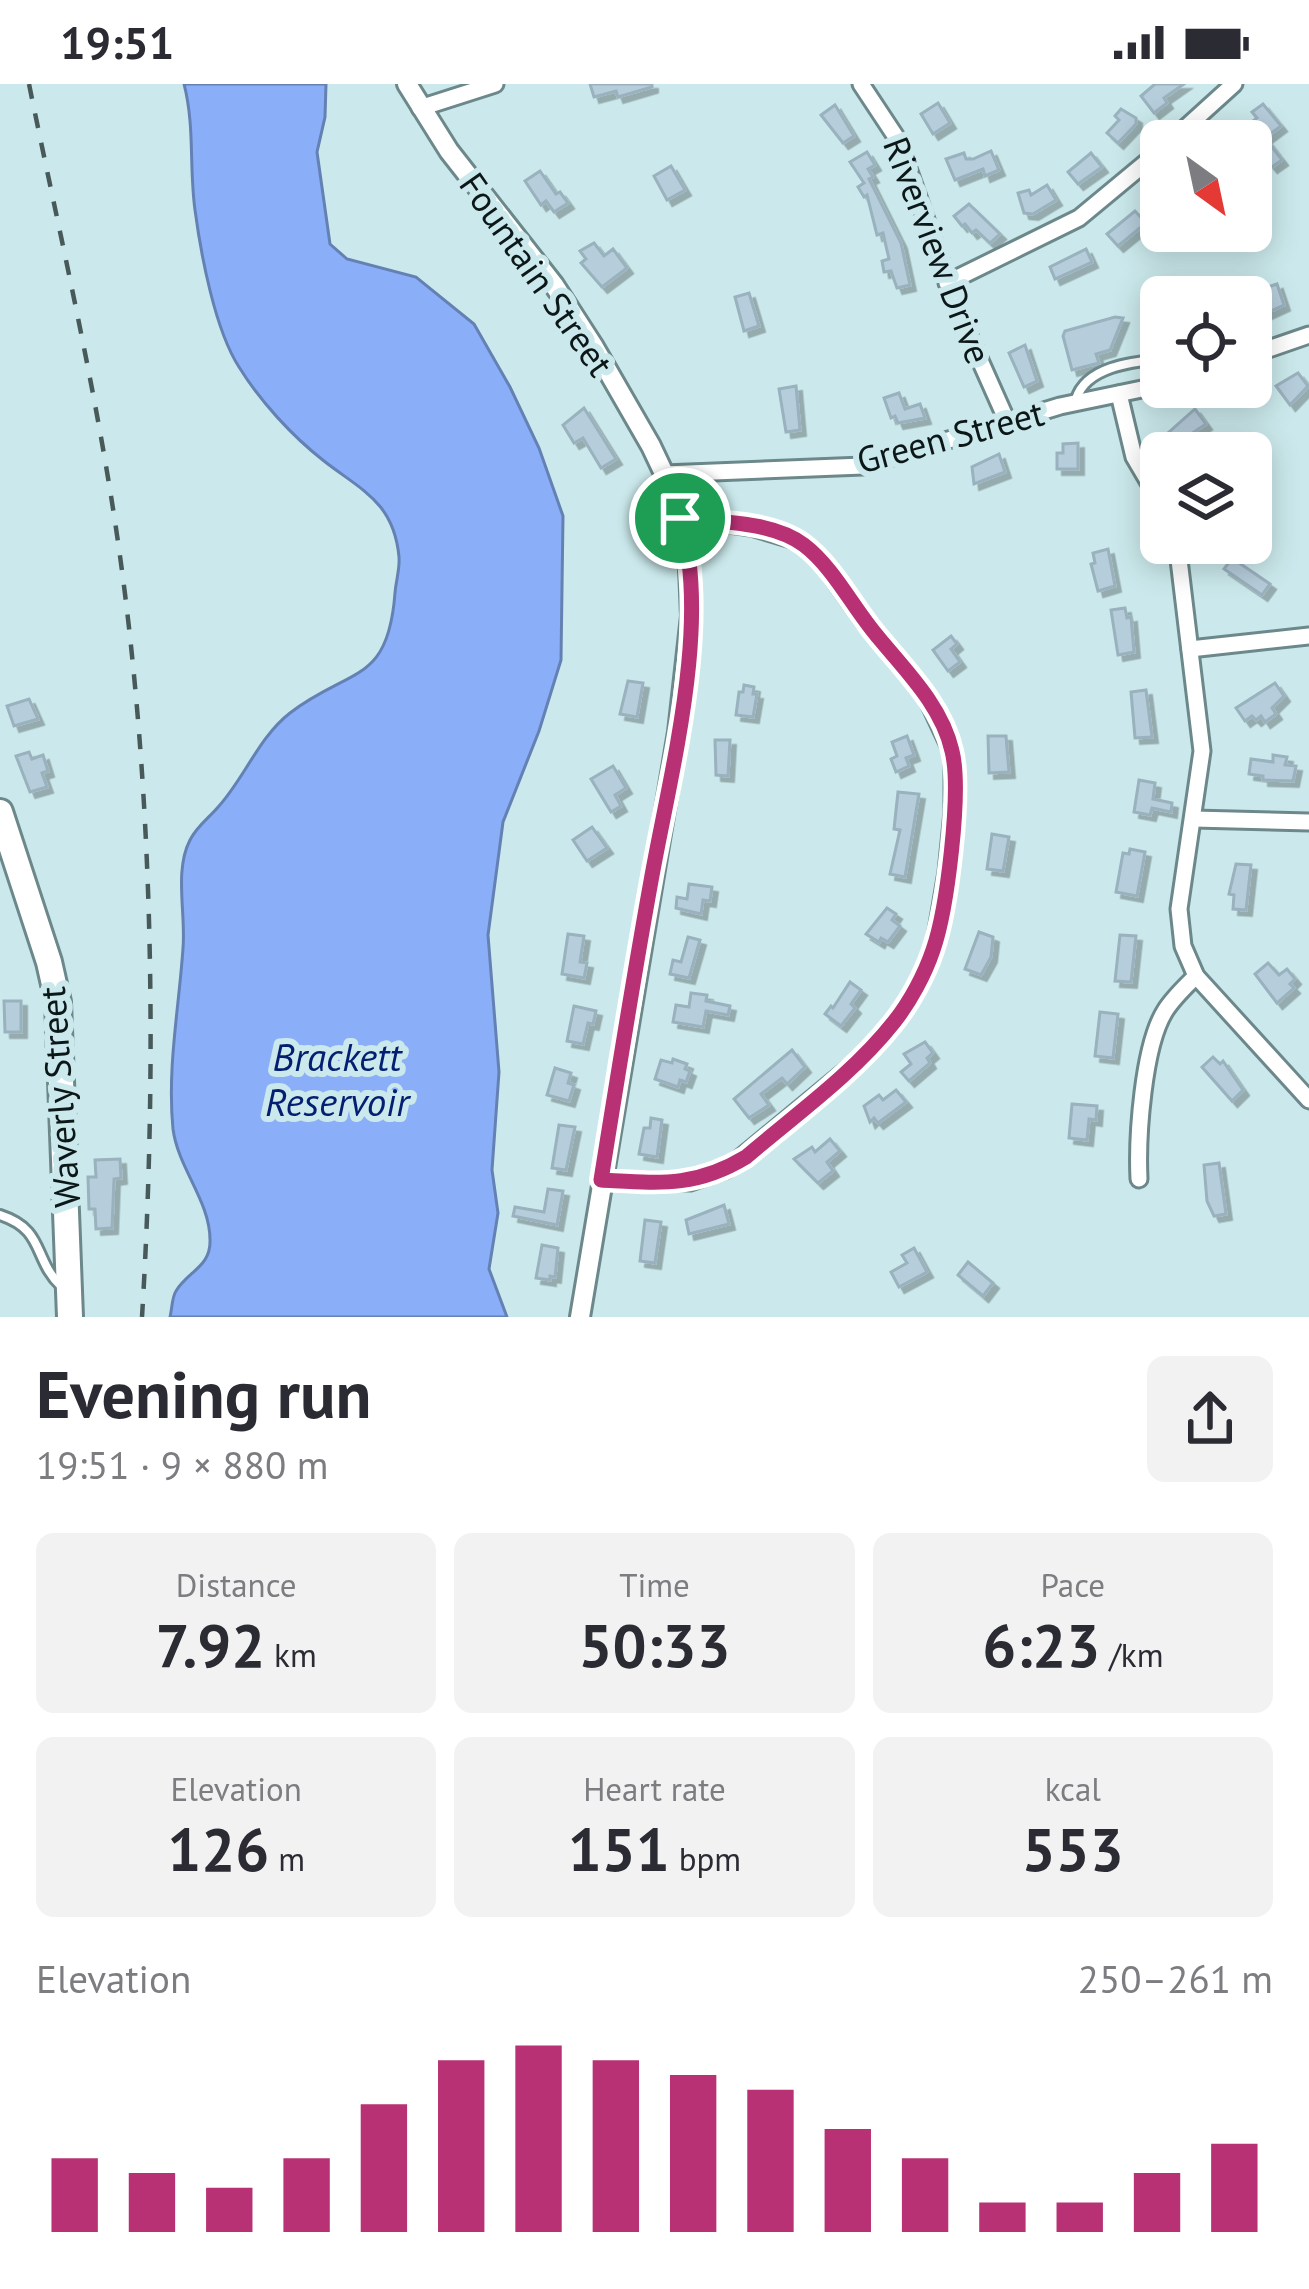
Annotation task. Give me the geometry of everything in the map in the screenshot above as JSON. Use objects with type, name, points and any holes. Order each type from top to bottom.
[{"type":"main road","name":"Waverly Street","points":[[0,812],[58,1002],[70,1305]]},
{"type":"street","name":"Fountain Street","points":[[407,84],[574,314],[664,474],[680,518],[692,575],[686,668],[580,1317]]},
{"type":"street","points":[[420,108],[495,84]]},
{"type":"street","name":"Riverview Drive","points":[[861,84],[898,140],[947,283],[1007,422]]},
{"type":"street","points":[[1194,120],[1234,84]]},
{"type":"street","points":[[947,283],[1078,218],[1140,167]]},
{"type":"street","points":[[1272,348],[1309,335]]},
{"type":"street","name":"Green Street","points":[[664,474],[862,466],[1075,402],[1140,390]]},
{"type":"street","points":[[1119,394],[1140,467]]},
{"type":"street","points":[[601,1180],[677,1183],[727,1169],[854,1064],[895,1022],[915,990],[934,948],[947,872],[953,754],[924,692],[801,542],[764,530],[680,518]]},
{"type":"street","points":[[1180,564],[1202,751],[1180,929],[1196,976],[1309,1100]]},
{"type":"street","points":[[1190,649],[1309,636]]},
{"type":"street","points":[[1194,819],[1309,822]]},
{"type":"street","points":[[1139,1178],[1138,1145],[1155,1030],[1164,1012],[1196,976]]},
{"type":"lane","points":[[1075,402],[1078,390],[1094,374],[1140,364]]},
{"type":"lane","points":[[0,1215],[24,1223],[34,1235],[48,1271],[70,1305]]},
{"type":"water","name":"Brackett Reservoir","points":[[184,84],[326,84],[317,152],[330,244],[347,259],[416,277],[474,324],[539,448],[563,516],[561,660],[503,822],[488,935],[499,1072],[492,1170],[498,1213],[489,1269],[507,1317],[170,1317],[175,1294],[207,1257],[210,1240],[205,1212],[173,1129],[171,1083],[183,948],[185,852],[196,830],[228,795],[279,723],[375,659],[391,623],[399,561],[396,538],[383,510],[289,429],[257,393],[230,351],[201,248]]},
{"type":"building","points":[[590,84],[652,87],[618,97],[616,91],[594,97]]},
{"type":"building","points":[[1155,84],[1184,84],[1164,98],[1167,103],[1154,113],[1141,96]]},
{"type":"building","points":[[938,103],[950,123],[933,134],[921,114]]},
{"type":"building","points":[[1263,104],[1281,126],[1272,133],[1272,120],[1254,120],[1252,112]]},
{"type":"building","points":[[835,105],[854,136],[843,143],[821,115]]},
{"type":"building","points":[[1121,109],[1136,118],[1136,124],[1118,143],[1107,133],[1119,120],[1115,116]]},
{"type":"building","points":[[1272,147],[1282,160],[1272,167]]},
{"type":"building","points":[[991,151],[999,170],[985,176],[983,169],[955,180],[946,159],[964,153],[966,159],[973,159]]},
{"type":"building","points":[[867,152],[875,165],[868,169],[873,177],[869,179],[901,243],[910,285],[897,288],[891,271],[884,272],[882,261],[889,259],[883,233],[877,235],[867,195],[858,187],[864,183],[850,162]]},
{"type":"building","points":[[1091,153],[1102,167],[1078,184],[1068,172]]},
{"type":"building","points":[[671,166],[685,190],[667,200],[654,176]]},
{"type":"building","points":[[540,171],[568,203],[554,212],[546,201],[541,205],[525,181]]},
{"type":"building","points":[[1047,185],[1056,200],[1033,214],[1024,213],[1018,193],[1029,190],[1031,195]]},
{"type":"building","points":[[969,204],[1000,234],[990,243],[954,216]]},
{"type":"building","points":[[1135,211],[1140,216],[1140,228],[1118,246],[1107,234]]},
{"type":"building","points":[[594,243],[604,256],[613,249],[627,268],[602,287],[581,263],[586,259],[580,251]]},
{"type":"building","points":[[1086,249],[1092,262],[1055,279],[1050,267]]},
{"type":"building","points":[[1277,284],[1284,305],[1272,310],[1272,286]]},
{"type":"building","points":[[749,293],[759,326],[744,331],[735,297]]},
{"type":"building","points":[[1123,318],[1110,350],[1096,354],[1099,363],[1072,370],[1065,331]]},
{"type":"building","points":[[1025,345],[1037,381],[1024,387],[1009,353]]},
{"type":"building","points":[[1298,373],[1308,386],[1290,405],[1276,386]]},
{"type":"building","points":[[796,386],[800,430],[786,432],[779,389]]},
{"type":"building","points":[[899,393],[905,409],[920,404],[925,418],[898,423],[895,416],[891,418],[884,398]]},
{"type":"building","points":[[584,408],[616,459],[601,468],[583,438],[574,443],[563,425]]},
{"type":"building","points":[[1195,409],[1206,424],[1194,432],[1169,432]]},
{"type":"building","points":[[1078,443],[1078,469],[1057,469],[1057,453],[1063,453],[1063,444]]},
{"type":"building","points":[[999,454],[1005,472],[974,484],[972,467]]},
{"type":"building","points":[[1108,549],[1115,586],[1098,591],[1093,553]]},
{"type":"building","points":[[1228,564],[1241,564],[1270,584],[1262,595],[1224,569]]},
{"type":"building","points":[[1125,608],[1127,618],[1131,617],[1134,652],[1118,655],[1111,610]]},
{"type":"building","points":[[951,636],[957,644],[951,649],[960,662],[948,671],[933,650]]},
{"type":"building","points":[[628,681],[643,683],[637,717],[620,714]]},
{"type":"building","points":[[1275,683],[1284,696],[1272,708],[1276,714],[1265,722],[1261,716],[1245,721],[1236,708]]},
{"type":"building","points":[[744,685],[754,687],[753,694],[757,694],[753,717],[736,715]]},
{"type":"building","points":[[1146,690],[1152,737],[1135,738],[1131,692]]},
{"type":"building","points":[[29,699],[38,719],[14,726],[7,706]]},
{"type":"building","points":[[907,736],[914,755],[906,758],[909,766],[896,772],[892,742]]},
{"type":"building","points":[[988,736],[1006,736],[1009,772],[989,773]]},
{"type":"building","points":[[715,740],[730,740],[728,776],[716,775]]},
{"type":"building","points":[[29,752],[32,759],[43,755],[48,771],[42,773],[47,787],[30,792],[16,756]]},
{"type":"building","points":[[1273,755],[1287,757],[1285,765],[1296,766],[1293,781],[1263,780],[1263,776],[1249,774],[1251,759],[1273,762]]},
{"type":"building","points":[[613,766],[626,788],[615,795],[621,806],[611,812],[591,779]]},
{"type":"building","points":[[1139,780],[1155,783],[1153,799],[1172,803],[1171,812],[1152,808],[1150,815],[1134,812]]},
{"type":"building","points":[[898,792],[919,794],[905,877],[890,874],[900,830],[894,829]]},
{"type":"building","points":[[592,827],[607,848],[587,861],[573,840]]},
{"type":"building","points":[[992,834],[1009,837],[1003,871],[987,869]]},
{"type":"building","points":[[1130,849],[1145,852],[1137,896],[1116,892],[1123,853],[1129,854]]},
{"type":"building","points":[[1236,864],[1251,865],[1246,910],[1233,909],[1234,895],[1229,894]]},
{"type":"building","points":[[689,884],[712,887],[701,914],[676,908],[677,897],[687,899]]},
{"type":"building","points":[[887,908],[896,914],[892,920],[900,926],[888,942],[881,938],[879,942],[866,934]]},
{"type":"building","points":[[979,932],[993,937],[991,957],[981,975],[965,969]]},
{"type":"building","points":[[568,934],[584,936],[580,962],[587,963],[584,978],[562,974]]},
{"type":"building","points":[[1120,935],[1136,936],[1131,982],[1115,981]]},
{"type":"building","points":[[688,937],[700,940],[689,978],[670,974],[673,960],[681,962]]},
{"type":"building","points":[[1268,963],[1279,975],[1287,969],[1295,979],[1290,984],[1294,988],[1277,1003],[1255,974]]},
{"type":"building","points":[[850,982],[861,990],[841,1026],[825,1014]]},
{"type":"building","points":[[691,993],[730,1006],[728,1015],[706,1011],[703,1027],[673,1022],[676,1005],[689,1007]]},
{"type":"building","points":[[4,1001],[21,1001],[21,1032],[5,1032]]},
{"type":"building","points":[[574,1006],[596,1011],[583,1044],[567,1041]]},
{"type":"building","points":[[1100,1012],[1118,1014],[1113,1058],[1095,1056]]},
{"type":"building","points":[[925,1042],[933,1053],[927,1058],[930,1063],[909,1081],[901,1072],[911,1064],[904,1054]]},
{"type":"building","points":[[792,1050],[805,1067],[787,1084],[782,1078],[761,1094],[769,1105],[749,1118],[734,1099]]},
{"type":"building","points":[[1213,1057],[1220,1064],[1223,1061],[1243,1090],[1232,1101],[1202,1067]]},
{"type":"building","points":[[673,1059],[687,1064],[685,1069],[690,1071],[678,1087],[655,1079],[661,1060],[672,1063]]},
{"type":"building","points":[[555,1068],[571,1073],[568,1083],[574,1085],[569,1101],[547,1095]]},
{"type":"building","points":[[896,1090],[906,1102],[878,1123],[874,1118],[870,1122],[864,1106]]},
{"type":"building","points":[[1072,1104],[1097,1106],[1096,1120],[1089,1119],[1087,1140],[1069,1138]]},
{"type":"building","points":[[651,1118],[662,1120],[657,1157],[639,1154]]},
{"type":"building","points":[[559,1125],[575,1127],[566,1170],[552,1168]]},
{"type":"building","points":[[830,1139],[840,1151],[827,1162],[833,1171],[818,1183],[794,1159],[812,1147],[815,1152]]},
{"type":"building","points":[[120,1159],[121,1178],[114,1179],[112,1228],[96,1229],[95,1209],[89,1209],[88,1177],[96,1177],[95,1160]]},
{"type":"building","points":[[1219,1163],[1226,1214],[1214,1216],[1207,1201],[1204,1165]]},
{"type":"building","points":[[548,1189],[563,1191],[557,1225],[513,1216],[515,1207],[544,1212]]},
{"type":"building","points":[[724,1205],[729,1224],[689,1234],[686,1220]]},
{"type":"building","points":[[645,1220],[661,1222],[655,1263],[640,1261]]},
{"type":"building","points":[[542,1245],[558,1248],[555,1277],[550,1280],[536,1278]]},
{"type":"building","points":[[914,1248],[927,1272],[899,1287],[891,1272],[907,1263],[902,1255]]},
{"type":"building","points":[[968,1262],[993,1283],[983,1296],[958,1275]]},
{"type":"railway","points":[[29,84],[101,437],[120,556],[140,744],[151,1032],[142,1317]]},
{"type":"route","points":[[680,518],[778,532],[801,542],[924,692],[953,754],[947,872],[934,948],[915,990],[895,1022],[854,1064],[727,1169],[690,1182],[601,1180],[678,732],[692,616],[692,575],[680,518]]}]
